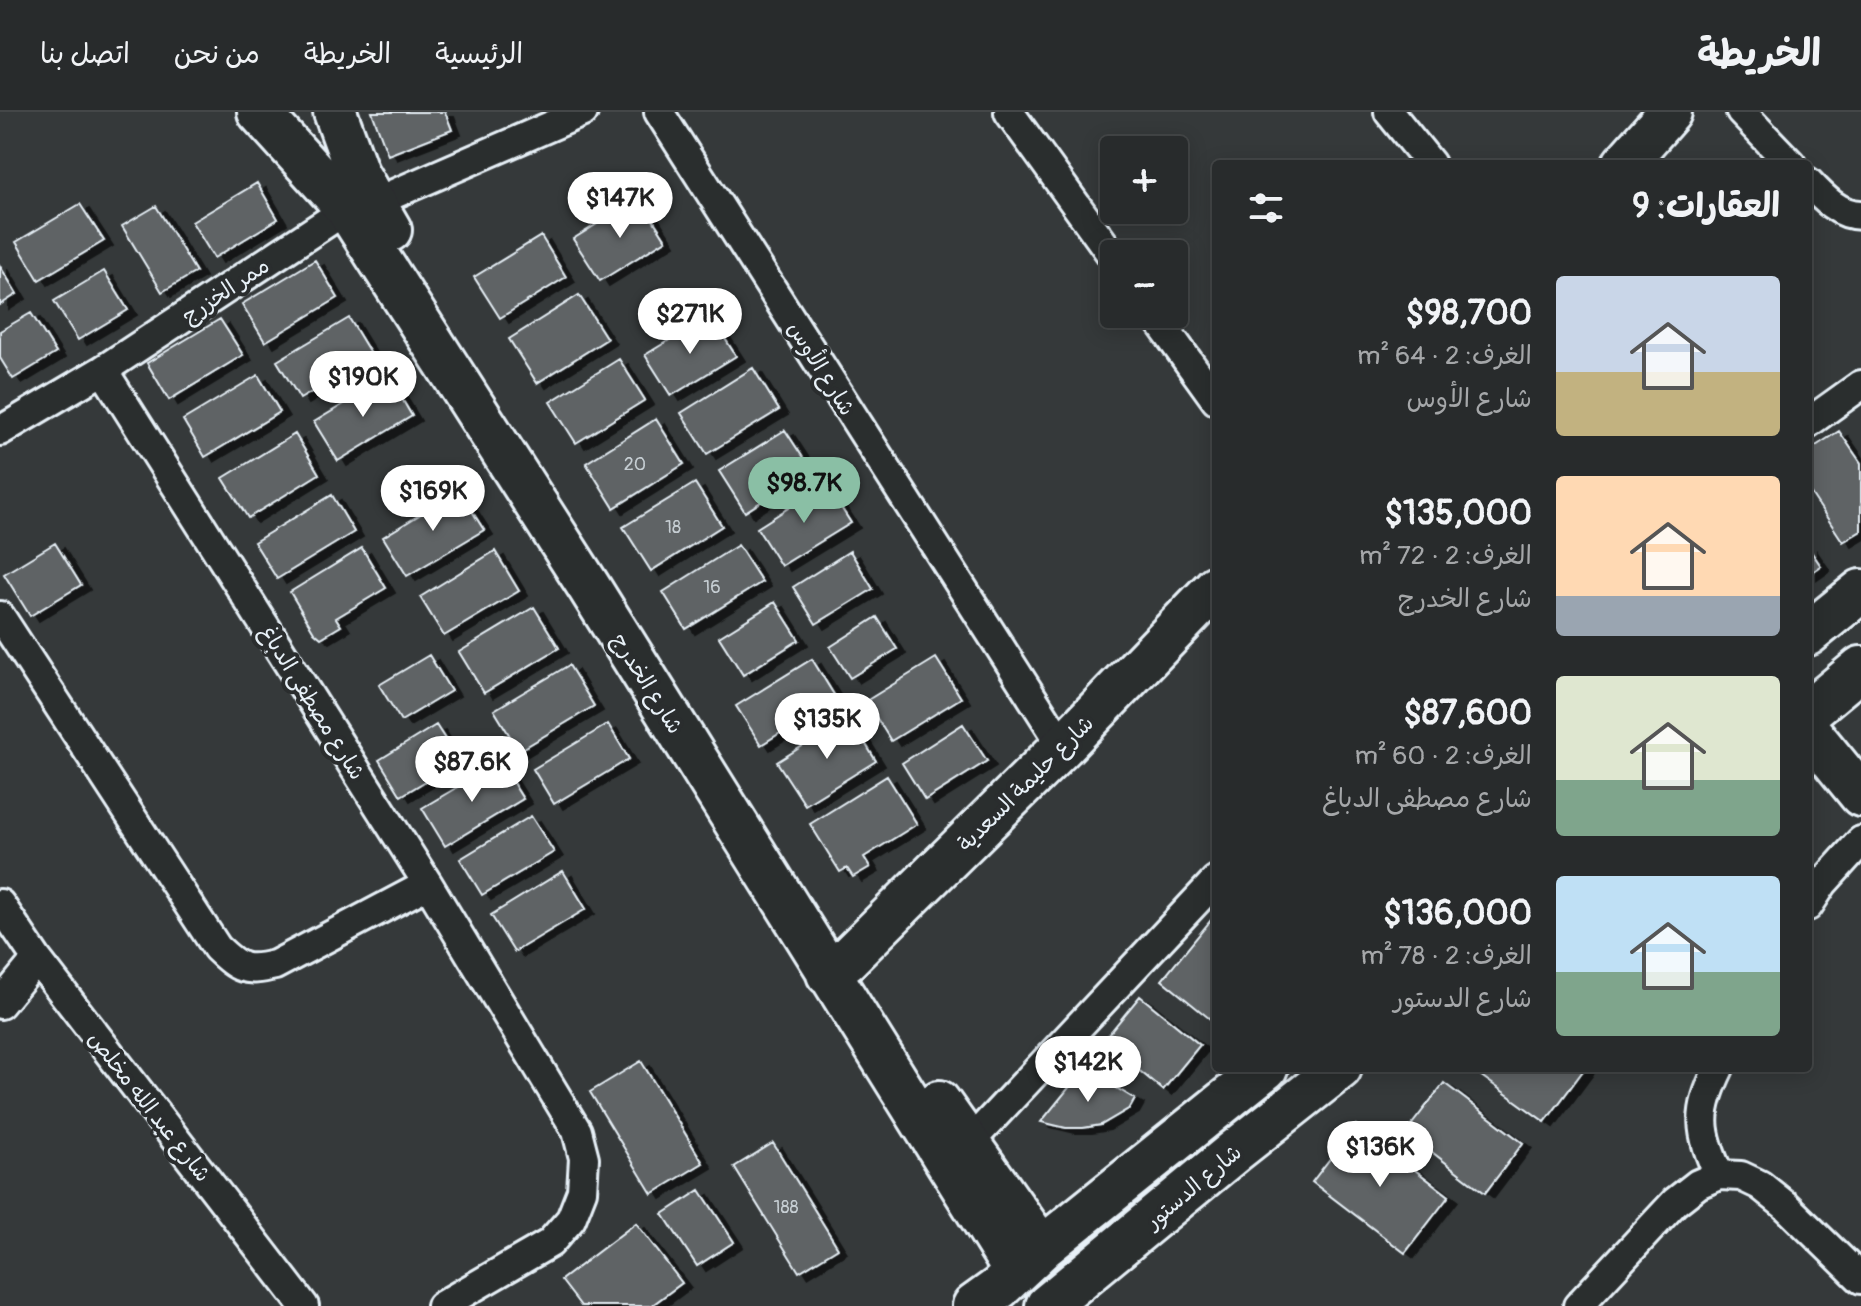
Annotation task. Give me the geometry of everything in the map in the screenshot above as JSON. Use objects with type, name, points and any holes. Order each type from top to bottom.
[{"type":"street","name":"شارع الخدرج","points":[[259,112],[360,206],[617,600],[837,967],[1029,1259]]},
{"type":"street","name":"شارع الخدرج","points":[[335,112],[357,173],[360,206]]},
{"type":"street","name":"ممر الخزرج","points":[[103,370],[360,206],[583,112]]},
{"type":"street","name":"شارع الأوس","points":[[659,112],[1063,746]]},
{"type":"street","points":[[1009,112],[1101,240]]},
{"type":"street","points":[[1389,112],[1428,160]]},
{"type":"street","points":[[1628,160],[1670,112]]},
{"type":"street","points":[[1741,112],[1787,160]]},
{"type":"street","points":[[1812,186],[1848,215],[1861,215]]},
{"type":"street","points":[[1164,328],[1212,394]]},
{"type":"street","points":[[0,431],[103,370]]},
{"type":"street","name":"شارع مصطفى الدباغ","points":[[103,370],[428,884],[577,1131],[584,1158],[582,1191],[571,1219],[550,1243],[441,1306]]},
{"type":"street","points":[[1812,420],[1861,385]]},
{"type":"street","name":"شارع حليمة السعدية","points":[[837,967],[1063,746],[1212,591]]},
{"type":"street","points":[[1812,631],[1861,591]]},
{"type":"street","points":[[0,616],[217,948],[233,963],[251,971],[275,965],[428,884]]},
{"type":"street","points":[[1812,709],[1861,668]]},
{"type":"street","points":[[1812,735],[1861,795]]},
{"type":"street","points":[[1812,900],[1861,841]]},
{"type":"street","points":[[968,1144],[1212,884]]},
{"type":"street","name":"شارع عبد الله مخلص","points":[[0,904],[37,959],[304,1306]]},
{"type":"street","points":[[0,1004],[37,959]]},
{"type":"street","name":"شارع الخدرج","points":[[837,967],[874,1010],[968,1144],[1029,1259]]},
{"type":"street","name":"شارع الدستور","points":[[974,1306],[1261,1072]]},
{"type":"street","name":"شارع الدستور","points":[[1047,1306],[1335,1072]]},
{"type":"street","points":[[1717,1072],[1709,1088],[1703,1113],[1704,1142],[1719,1175]]},
{"type":"street","points":[[1578,1306],[1675,1202],[1698,1184],[1719,1175],[1741,1176],[1760,1185],[1861,1279]]},
{"type":"building","points":[[372,112],[445,112],[452,130],[388,155]]},
{"type":"building","points":[[257,183],[278,219],[214,258],[192,222]]},
{"type":"building","points":[[639,198],[666,240],[600,281],[573,239]]},
{"type":"building","points":[[80,204],[104,241],[39,280],[16,242]]},
{"type":"building","points":[[156,206],[196,272],[162,292],[122,226]]},
{"type":"building","points":[[541,236],[566,277],[500,318],[474,277]]},
{"type":"building","points":[[315,260],[338,298],[265,342],[242,304]]},
{"type":"building","points":[[0,266],[17,294],[0,305]]},
{"type":"building","points":[[104,271],[128,310],[78,340],[54,301]]},
{"type":"building","points":[[579,295],[607,339],[537,383],[509,339]]},
{"type":"building","points":[[31,313],[56,353],[13,379],[0,358],[0,331]]},
{"type":"building","points":[[710,315],[736,356],[671,396],[645,355]]},
{"type":"building","points":[[349,318],[372,356],[300,399],[277,361]]},
{"type":"building","points":[[220,319],[243,355],[169,400],[147,363]]},
{"type":"building","points":[[619,359],[645,400],[576,443],[550,402]]},
{"type":"building","points":[[753,368],[779,410],[707,454],[681,413]]},
{"type":"building","points":[[258,375],[280,412],[205,457],[183,420]]},
{"type":"building","points":[[389,377],[412,416],[338,461],[314,422]]},
{"type":"building","points":[[656,419],[684,464],[614,508],[586,463]]},
{"type":"building","points":[[785,430],[811,470],[745,512],[719,471]]},
{"type":"building","points":[[1839,431],[1861,463],[1861,531],[1843,542],[1812,495],[1812,448]]},
{"type":"building","points":[[295,434],[319,474],[248,518],[223,478]]},
{"type":"building","points":[[695,483],[722,526],[651,571],[623,527]]},
{"type":"building","points":[[826,484],[851,523],[781,566],[757,528]]},
{"type":"building","points":[[459,491],[484,530],[407,576],[383,537]]},
{"type":"building","points":[[332,495],[354,532],[277,579],[254,542]]},
{"type":"building","points":[[55,543],[81,585],[30,616],[4,574]]},
{"type":"building","points":[[738,545],[762,582],[686,629],[663,592]]},
{"type":"building","points":[[362,548],[386,588],[336,618],[341,626],[321,638],[314,632],[290,592]]},
{"type":"building","points":[[495,551],[519,591],[444,636],[420,597]]},
{"type":"building","points":[[850,551],[873,589],[816,624],[793,587]]},
{"type":"building","points":[[1812,553],[1821,566],[1812,572]]},
{"type":"building","points":[[775,602],[799,640],[743,675],[719,637]]},
{"type":"building","points":[[534,607],[559,648],[484,693],[459,652]]},
{"type":"building","points":[[877,617],[897,649],[850,678],[830,647]]},
{"type":"building","points":[[429,655],[451,691],[401,721],[379,685]]},
{"type":"building","points":[[936,658],[961,698],[891,741],[866,701]]},
{"type":"building","points":[[812,659],[836,698],[761,745],[736,706]]},
{"type":"building","points":[[569,665],[594,706],[519,751],[494,710]]},
{"type":"building","points":[[849,717],[876,761],[805,805],[777,762]]},
{"type":"building","points":[[608,724],[629,759],[554,804],[533,769]]},
{"type":"building","points":[[963,724],[987,761],[925,800],[902,763]]},
{"type":"building","points":[[436,725],[459,761],[401,796],[379,760]]},
{"type":"building","points":[[500,762],[523,799],[445,846],[422,808]]},
{"type":"building","points":[[887,776],[917,824],[864,857],[870,867],[853,877],[847,868],[840,872],[810,824]]},
{"type":"building","points":[[531,816],[554,852],[482,895],[460,859]]},
{"type":"building","points":[[563,871],[586,909],[514,952],[491,915]]},
{"type":"building","points":[[1212,919],[1212,1021],[1162,980]]},
{"type":"building","points":[[1140,996],[1200,1045],[1163,1090],[1103,1041]]},
{"type":"building","points":[[641,1061],[703,1163],[652,1194],[590,1092]]},
{"type":"building","points":[[1084,1069],[1135,1099],[1130,1108],[1101,1125],[1083,1128],[1066,1128],[1041,1122]]},
{"type":"building","points":[[1482,1072],[1582,1072],[1545,1122],[1480,1075]]},
{"type":"building","points":[[1444,1083],[1523,1143],[1485,1193],[1406,1132]]},
{"type":"building","points":[[1356,1125],[1449,1196],[1405,1253],[1312,1182]]},
{"type":"building","points":[[773,1143],[838,1248],[799,1272],[734,1167]]},
{"type":"building","points":[[700,1190],[734,1242],[697,1266],[663,1214]]},
{"type":"building","points":[[636,1223],[682,1283],[651,1306],[581,1306],[561,1280]]}]
